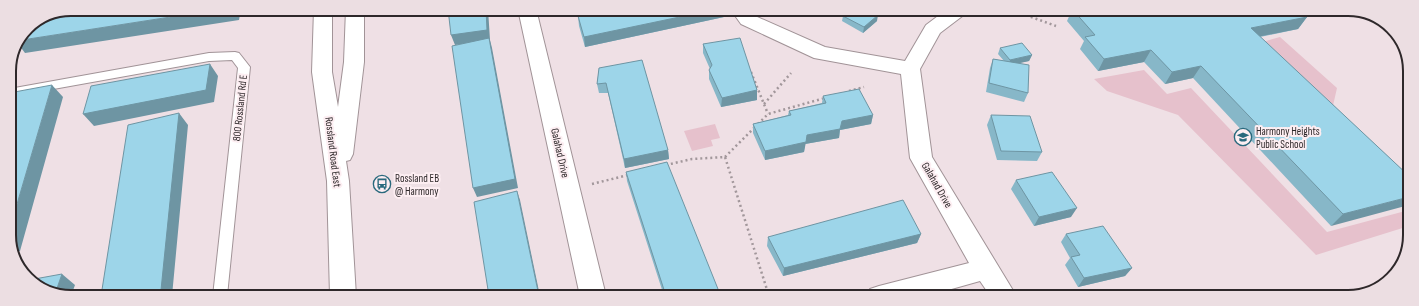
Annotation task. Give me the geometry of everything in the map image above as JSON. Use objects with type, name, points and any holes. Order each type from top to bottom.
[{"type":"street","name":"Rossland Road East","points":[[323,16],[322,72],[338,181],[343,290]]},
{"type":"street","points":[[338,181],[354,62],[355,16]]},
{"type":"street","name":"Galahad Drive","points":[[529,16],[592,290]]},
{"type":"street","points":[[745,16],[748,20],[821,53],[910,69],[932,29],[950,16]]},
{"type":"street","name":"Galahad Drive","points":[[910,69],[921,158],[986,269],[1000,290]]},
{"type":"street","points":[[903,290],[986,269]]},
{"type":"lane","name":"800 Rossland Rd E","points":[[16,92],[209,57],[235,56],[244,67],[221,290]]},
{"type":"path","points":[[1028,16],[1056,26]]},
{"type":"path","points":[[750,70],[768,114]]},
{"type":"path","points":[[764,104],[791,73]]},
{"type":"path","points":[[842,93],[864,87]]},
{"type":"path","points":[[661,166],[692,159],[725,157],[768,114],[827,97]]},
{"type":"path","points":[[725,157],[767,290]]},
{"type":"path","points":[[569,190],[630,174]]},
{"type":"shaded area","points":[[1280,37],[1337,88],[1332,110],[1403,172],[1403,186],[1252,45]]},
{"type":"shaded area","points":[[1144,70],[1167,94],[1191,88],[1327,232],[1403,212],[1403,228],[1316,255],[1178,115],[1107,91],[1094,79]]},
{"type":"shaded area","points":[[715,124],[720,138],[711,140],[713,146],[692,151],[684,131]]},
{"type":"building","points":[[177,16],[25,39],[40,25],[60,17]]},
{"type":"building","points":[[449,16],[486,16],[487,30],[451,35]]},
{"type":"building","points":[[578,16],[684,16],[584,37]]},
{"type":"building","points":[[843,16],[877,16],[864,27]]},
{"type":"building","points":[[1078,16],[1306,16],[1307,17],[1251,28],[1403,170],[1403,199],[1343,214],[1201,66],[1172,72],[1151,50],[1104,59],[1085,37],[1095,35]]},
{"type":"building","points":[[489,38],[515,179],[473,188],[452,46]]},
{"type":"building","points":[[740,38],[757,90],[722,98],[709,70],[712,65],[703,44]]},
{"type":"building","points":[[1022,43],[1032,55],[1010,60],[1000,48]]},
{"type":"building","points":[[993,59],[1029,65],[1028,93],[989,83]]},
{"type":"building","points":[[642,60],[668,150],[624,159],[606,83],[597,84],[599,68]]},
{"type":"building","points":[[210,64],[206,90],[83,114],[91,86]]},
{"type":"building","points":[[52,85],[16,208],[16,92]]},
{"type":"building","points":[[859,89],[873,115],[842,121],[840,129],[807,135],[806,142],[765,151],[753,124],[791,115],[789,111],[826,103],[823,96]]},
{"type":"building","points":[[179,113],[161,290],[102,290],[128,125]]},
{"type":"building","points":[[991,115],[1030,116],[1042,152],[1001,151]]},
{"type":"building","points":[[667,162],[718,290],[664,290],[626,172]]},
{"type":"building","points":[[1052,172],[1077,208],[1039,217],[1016,180]]},
{"type":"building","points":[[517,191],[538,290],[488,290],[474,202]]},
{"type":"building","points":[[903,200],[921,234],[784,268],[768,237]]},
{"type":"building","points":[[1103,226],[1132,268],[1084,278],[1071,257],[1080,255],[1066,234]]},
{"type":"building","points":[[62,274],[57,288],[37,279]]},
{"type":"place","name":"Harmony Heights Public School","points":[[1243,137]]},
{"type":"place","name":"Rossland EB @ Harmony","points":[[382,184]]}]
